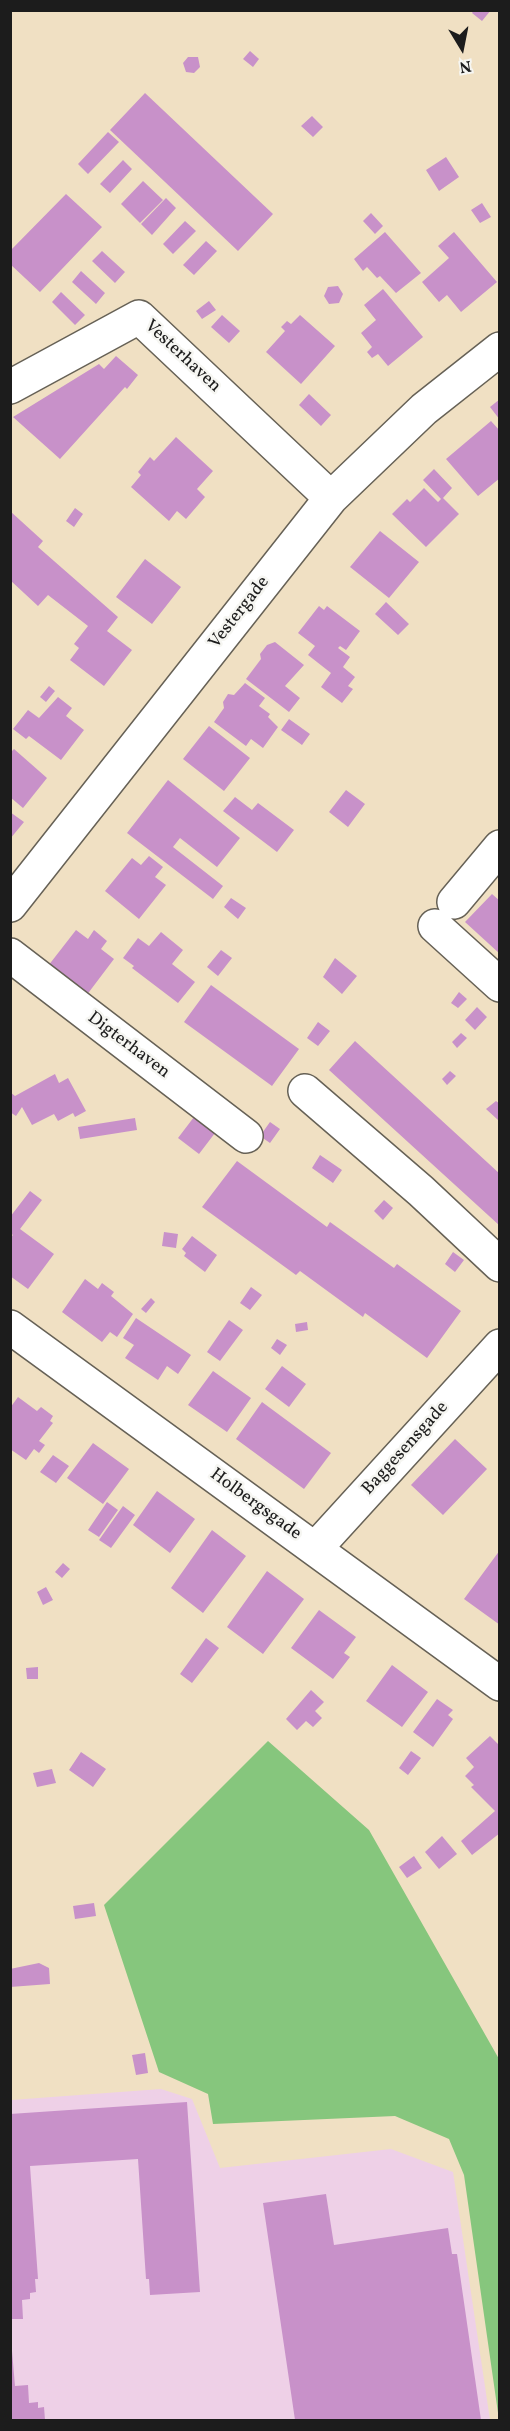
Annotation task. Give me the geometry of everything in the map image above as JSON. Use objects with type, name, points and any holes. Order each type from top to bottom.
[{"type":"street","name":"Vesterhaven","points":[[10,387],[139,317],[331,498]]},
{"type":"street","name":"Vestergade","points":[[10,906],[331,498],[424,409],[500,349]]},
{"type":"street","points":[[500,847],[445,914],[500,985]]},
{"type":"street","name":"Digterhaven","points":[[10,955],[246,1136]]},
{"type":"street","points":[[305,1091],[421,1191],[500,1264]]},
{"type":"street","name":"Holbergsgade","points":[[10,1327],[500,1684]]},
{"type":"street","name":"Baggesensgade","points":[[315,1549],[498,1349]]},
{"type":"shaded area","points":[[161,2089],[192,2099],[220,2168],[391,2149],[453,2172],[490,2420],[11,2420],[11,2100]]},
{"type":"green space","points":[[268,1741],[369,1830],[499,2059],[499,2420],[464,2175],[449,2139],[395,2116],[213,2124],[208,2094],[159,2072],[104,1905]]},
{"type":"building","points":[[474,10],[491,10],[482,21],[472,13]]},
{"type":"building","points":[[250,51],[259,59],[253,67],[243,59]]},
{"type":"building","points":[[188,57],[198,57],[200,67],[194,73],[186,72],[183,63]]},
{"type":"building","points":[[145,93],[273,214],[238,251],[110,130]]},
{"type":"building","points":[[312,116],[323,127],[313,137],[301,126]]},
{"type":"building","points":[[108,132],[119,142],[88,174],[78,164]]},
{"type":"building","points":[[446,157],[459,177],[439,191],[426,170]]},
{"type":"building","points":[[123,160],[132,169],[110,193],[100,184]]},
{"type":"building","points":[[143,181],[163,200],[140,223],[121,204]]},
{"type":"building","points":[[66,194],[102,227],[40,292],[10,264],[10,251]]},
{"type":"building","points":[[166,198],[176,208],[152,235],[141,224]]},
{"type":"building","points":[[482,203],[491,217],[480,223],[471,210]]},
{"type":"building","points":[[371,213],[383,226],[375,234],[363,221]]},
{"type":"building","points":[[185,221],[196,231],[173,254],[163,244]]},
{"type":"building","points":[[385,232],[421,273],[396,293],[380,276],[377,278],[367,267],[363,271],[354,259]]},
{"type":"building","points":[[454,232],[497,282],[461,312],[447,295],[439,302],[422,282],[449,258],[438,246]]},
{"type":"building","points":[[206,241],[217,251],[194,275],[183,265]]},
{"type":"building","points":[[102,251],[125,272],[115,283],[92,261]]},
{"type":"building","points":[[81,271],[105,293],[96,304],[72,282]]},
{"type":"building","points":[[338,286],[343,294],[339,303],[329,304],[324,296],[328,287]]},
{"type":"building","points":[[383,289],[423,337],[388,366],[378,354],[372,358],[367,352],[372,347],[361,333],[376,320],[364,305]]},
{"type":"building","points":[[61,292],[85,315],[75,325],[52,302]]},
{"type":"building","points":[[209,301],[216,310],[202,319],[196,311]]},
{"type":"building","points":[[222,315],[240,331],[229,343],[211,327]]},
{"type":"building","points":[[300,315],[335,346],[301,384],[266,352],[285,331],[281,327],[287,321],[291,324]]},
{"type":"building","points":[[116,356],[138,375],[60,459],[13,417],[99,364],[104,369]]},
{"type":"building","points":[[309,394],[331,415],[321,426],[299,405]]},
{"type":"building","points":[[500,399],[500,420],[490,407]]},
{"type":"building","points":[[491,421],[500,431],[500,478],[478,496],[446,459]]},
{"type":"building","points":[[176,437],[213,471],[197,489],[205,497],[186,519],[177,511],[169,521],[131,487],[141,475],[138,472],[150,457],[154,461]]},
{"type":"building","points":[[434,469],[452,488],[443,498],[459,514],[426,547],[392,514],[407,499],[410,502],[424,488],[438,502],[441,499],[423,480]]},
{"type":"building","points":[[75,508],[83,514],[74,527],[66,521]]},
{"type":"building","points":[[10,511],[43,541],[38,547],[118,617],[107,631],[132,650],[104,686],[70,660],[79,648],[74,644],[88,626],[48,595],[38,606],[10,580]]},
{"type":"building","points":[[380,531],[419,562],[389,598],[350,567]]},
{"type":"building","points":[[145,559],[181,587],[152,624],[116,597]]},
{"type":"building","points":[[386,602],[409,624],[398,635],[375,614]]},
{"type":"building","points":[[319,606],[324,610],[327,606],[360,631],[346,650],[340,646],[338,648],[350,657],[343,667],[355,677],[348,686],[353,689],[342,703],[321,687],[331,673],[308,655],[315,646],[298,633]]},
{"type":"building","points":[[275,642],[304,665],[285,686],[300,698],[289,712],[246,679],[261,659],[260,654],[267,645]]},
{"type":"building","points":[[245,683],[265,698],[259,706],[270,714],[268,717],[278,727],[263,748],[251,739],[246,746],[214,722],[224,708],[223,702],[228,694],[234,695]]},
{"type":"building","points":[[49,686],[55,691],[46,702],[40,697]]},
{"type":"building","points":[[58,697],[72,708],[66,716],[84,730],[61,760],[29,736],[26,739],[13,729],[28,710],[39,718]]},
{"type":"building","points":[[289,719],[310,734],[302,745],[281,730]]},
{"type":"building","points":[[209,726],[250,758],[224,791],[183,759]]},
{"type":"building","points":[[14,749],[47,778],[23,808],[10,797],[10,753]]},
{"type":"building","points":[[168,780],[240,838],[217,867],[180,838],[173,847],[223,886],[213,899],[127,833]]},
{"type":"building","points":[[346,790],[365,804],[348,827],[329,812]]},
{"type":"building","points":[[235,797],[252,810],[258,803],[294,830],[277,852],[223,811]]},
{"type":"building","points":[[10,812],[24,822],[10,839]]},
{"type":"building","points":[[149,856],[163,867],[155,877],[166,885],[139,919],[105,891],[132,858],[141,865]]},
{"type":"building","points":[[492,894],[500,901],[500,954],[465,922]]},
{"type":"building","points":[[231,898],[246,908],[238,919],[224,907]]},
{"type":"building","points":[[76,930],[88,939],[94,930],[107,941],[101,949],[114,959],[86,996],[48,966]]},
{"type":"building","points":[[161,932],[183,950],[172,964],[195,982],[178,1003],[132,968],[134,966],[123,958],[138,938],[149,946]]},
{"type":"building","points":[[221,950],[232,958],[218,976],[207,967]]},
{"type":"building","points":[[335,958],[357,976],[342,994],[323,977]]},
{"type":"building","points":[[211,985],[299,1049],[272,1086],[184,1022]]},
{"type":"building","points":[[459,992],[467,999],[458,1008],[451,1003]]},
{"type":"building","points":[[477,1007],[487,1017],[475,1030],[465,1020]]},
{"type":"building","points":[[318,1022],[330,1031],[318,1046],[307,1038]]},
{"type":"building","points":[[461,1033],[467,1038],[457,1048],[452,1042]]},
{"type":"building","points":[[355,1041],[500,1174],[500,1226],[329,1070]]},
{"type":"building","points":[[450,1071],[456,1076],[447,1085],[442,1079]]},
{"type":"building","points":[[55,1074],[59,1083],[68,1078],[86,1111],[75,1117],[73,1113],[58,1121],[54,1114],[32,1125],[22,1107],[16,1116],[10,1112],[10,1092],[15,1096]]},
{"type":"building","points":[[496,1101],[500,1104],[498,1120],[486,1109]]},
{"type":"building","points":[[194,1117],[215,1133],[199,1154],[178,1138]]},
{"type":"building","points":[[135,1118],[137,1130],[80,1139],[78,1127]]},
{"type":"building","points":[[270,1122],[280,1129],[270,1143],[260,1136]]},
{"type":"building","points":[[320,1155],[342,1170],[333,1183],[312,1168]]},
{"type":"building","points":[[237,1161],[327,1227],[330,1222],[394,1268],[397,1264],[461,1311],[427,1358],[365,1313],[363,1317],[300,1271],[296,1275],[202,1207]]},
{"type":"building","points":[[30,1191],[42,1200],[20,1229],[54,1254],[28,1289],[10,1276],[10,1238],[13,1235],[10,1233],[10,1217]]},
{"type":"building","points":[[384,1200],[393,1208],[383,1220],[374,1211]]},
{"type":"building","points":[[164,1232],[178,1234],[176,1248],[162,1246]]},
{"type":"building","points":[[192,1236],[217,1255],[205,1272],[184,1256],[186,1253],[182,1249]]},
{"type":"building","points":[[453,1252],[464,1260],[455,1272],[445,1264]]},
{"type":"building","points":[[85,1279],[98,1289],[102,1283],[114,1292],[111,1296],[133,1314],[117,1337],[110,1332],[102,1342],[62,1312]]},
{"type":"building","points":[[251,1287],[262,1295],[250,1310],[240,1303]]},
{"type":"building","points":[[151,1298],[155,1302],[146,1313],[141,1309]]},
{"type":"building","points":[[136,1318],[191,1355],[178,1374],[167,1366],[158,1380],[125,1358],[134,1345],[123,1338]]},
{"type":"building","points":[[229,1320],[243,1330],[220,1361],[207,1352]]},
{"type":"building","points":[[307,1322],[308,1330],[296,1332],[295,1324]]},
{"type":"building","points":[[277,1339],[287,1345],[280,1355],[271,1348]]},
{"type":"building","points":[[282,1366],[306,1384],[289,1407],[265,1389]]},
{"type":"building","points":[[213,1371],[251,1398],[227,1432],[188,1405]]},
{"type":"building","points":[[18,1397],[37,1411],[41,1407],[53,1416],[50,1421],[53,1423],[39,1441],[45,1445],[39,1453],[34,1449],[26,1460],[10,1449],[10,1408]]},
{"type":"building","points":[[262,1402],[331,1453],[304,1489],[236,1439]]},
{"type":"building","points":[[455,1439],[487,1469],[443,1515],[411,1485]]},
{"type":"building","points":[[93,1443],[129,1469],[103,1504],[67,1478]]},
{"type":"building","points":[[53,1455],[69,1466],[56,1483],[40,1472]]},
{"type":"building","points":[[157,1491],[195,1519],[170,1553],[133,1525]]},
{"type":"building","points":[[107,1502],[118,1510],[99,1537],[88,1530]]},
{"type":"building","points":[[123,1506],[135,1515],[111,1548],[99,1540]]},
{"type":"building","points":[[212,1530],[246,1556],[203,1613],[171,1588]]},
{"type":"building","points":[[500,1550],[500,1625],[464,1599]]},
{"type":"building","points":[[63,1563],[70,1569],[62,1578],[55,1572]]},
{"type":"building","points":[[267,1571],[304,1599],[263,1654],[227,1627]]},
{"type":"building","points":[[46,1587],[53,1600],[43,1605],[37,1592]]},
{"type":"building","points":[[319,1610],[356,1637],[344,1653],[350,1657],[333,1679],[291,1648]]},
{"type":"building","points":[[206,1638],[219,1648],[192,1683],[180,1674]]},
{"type":"building","points":[[392,1665],[428,1692],[402,1727],[366,1701]]},
{"type":"building","points":[[38,1667],[38,1679],[27,1679],[26,1668]]},
{"type":"building","points":[[311,1690],[324,1702],[315,1711],[322,1718],[313,1727],[306,1721],[297,1730],[286,1719]]},
{"type":"building","points":[[437,1699],[453,1710],[448,1715],[453,1719],[433,1747],[413,1732]]},
{"type":"building","points":[[490,1736],[500,1746],[500,1833],[472,1855],[461,1841],[495,1811],[471,1787],[474,1785],[465,1776],[474,1767],[466,1758]]},
{"type":"building","points":[[411,1751],[421,1758],[408,1775],[399,1768]]},
{"type":"building","points":[[81,1752],[106,1769],[93,1787],[69,1770]]},
{"type":"building","points":[[52,1769],[56,1783],[37,1787],[33,1773]]},
{"type":"building","points":[[442,1836],[457,1854],[439,1869],[425,1852]]},
{"type":"building","points":[[414,1856],[422,1868],[407,1878],[399,1867]]},
{"type":"building","points":[[94,1903],[96,1916],[75,1919],[73,1906]]},
{"type":"building","points":[[39,1963],[49,1968],[50,1984],[10,1987],[10,1969]]},
{"type":"building","points":[[145,2053],[148,2073],[136,2075],[132,2055]]},
{"type":"building","points":[[187,2102],[200,2292],[150,2295],[149,2279],[146,2279],[138,2159],[30,2166],[38,2279],[35,2279],[36,2292],[30,2293],[30,2299],[22,2300],[23,2319],[10,2319],[10,2114]]},
{"type":"building","points":[[326,2194],[334,2245],[448,2228],[452,2254],[457,2254],[481,2420],[295,2420],[263,2203]]},
{"type":"building","points":[[10,2351],[12,2351],[15,2386],[28,2385],[29,2403],[38,2402],[38,2408],[44,2407],[45,2420],[10,2420]]}]
